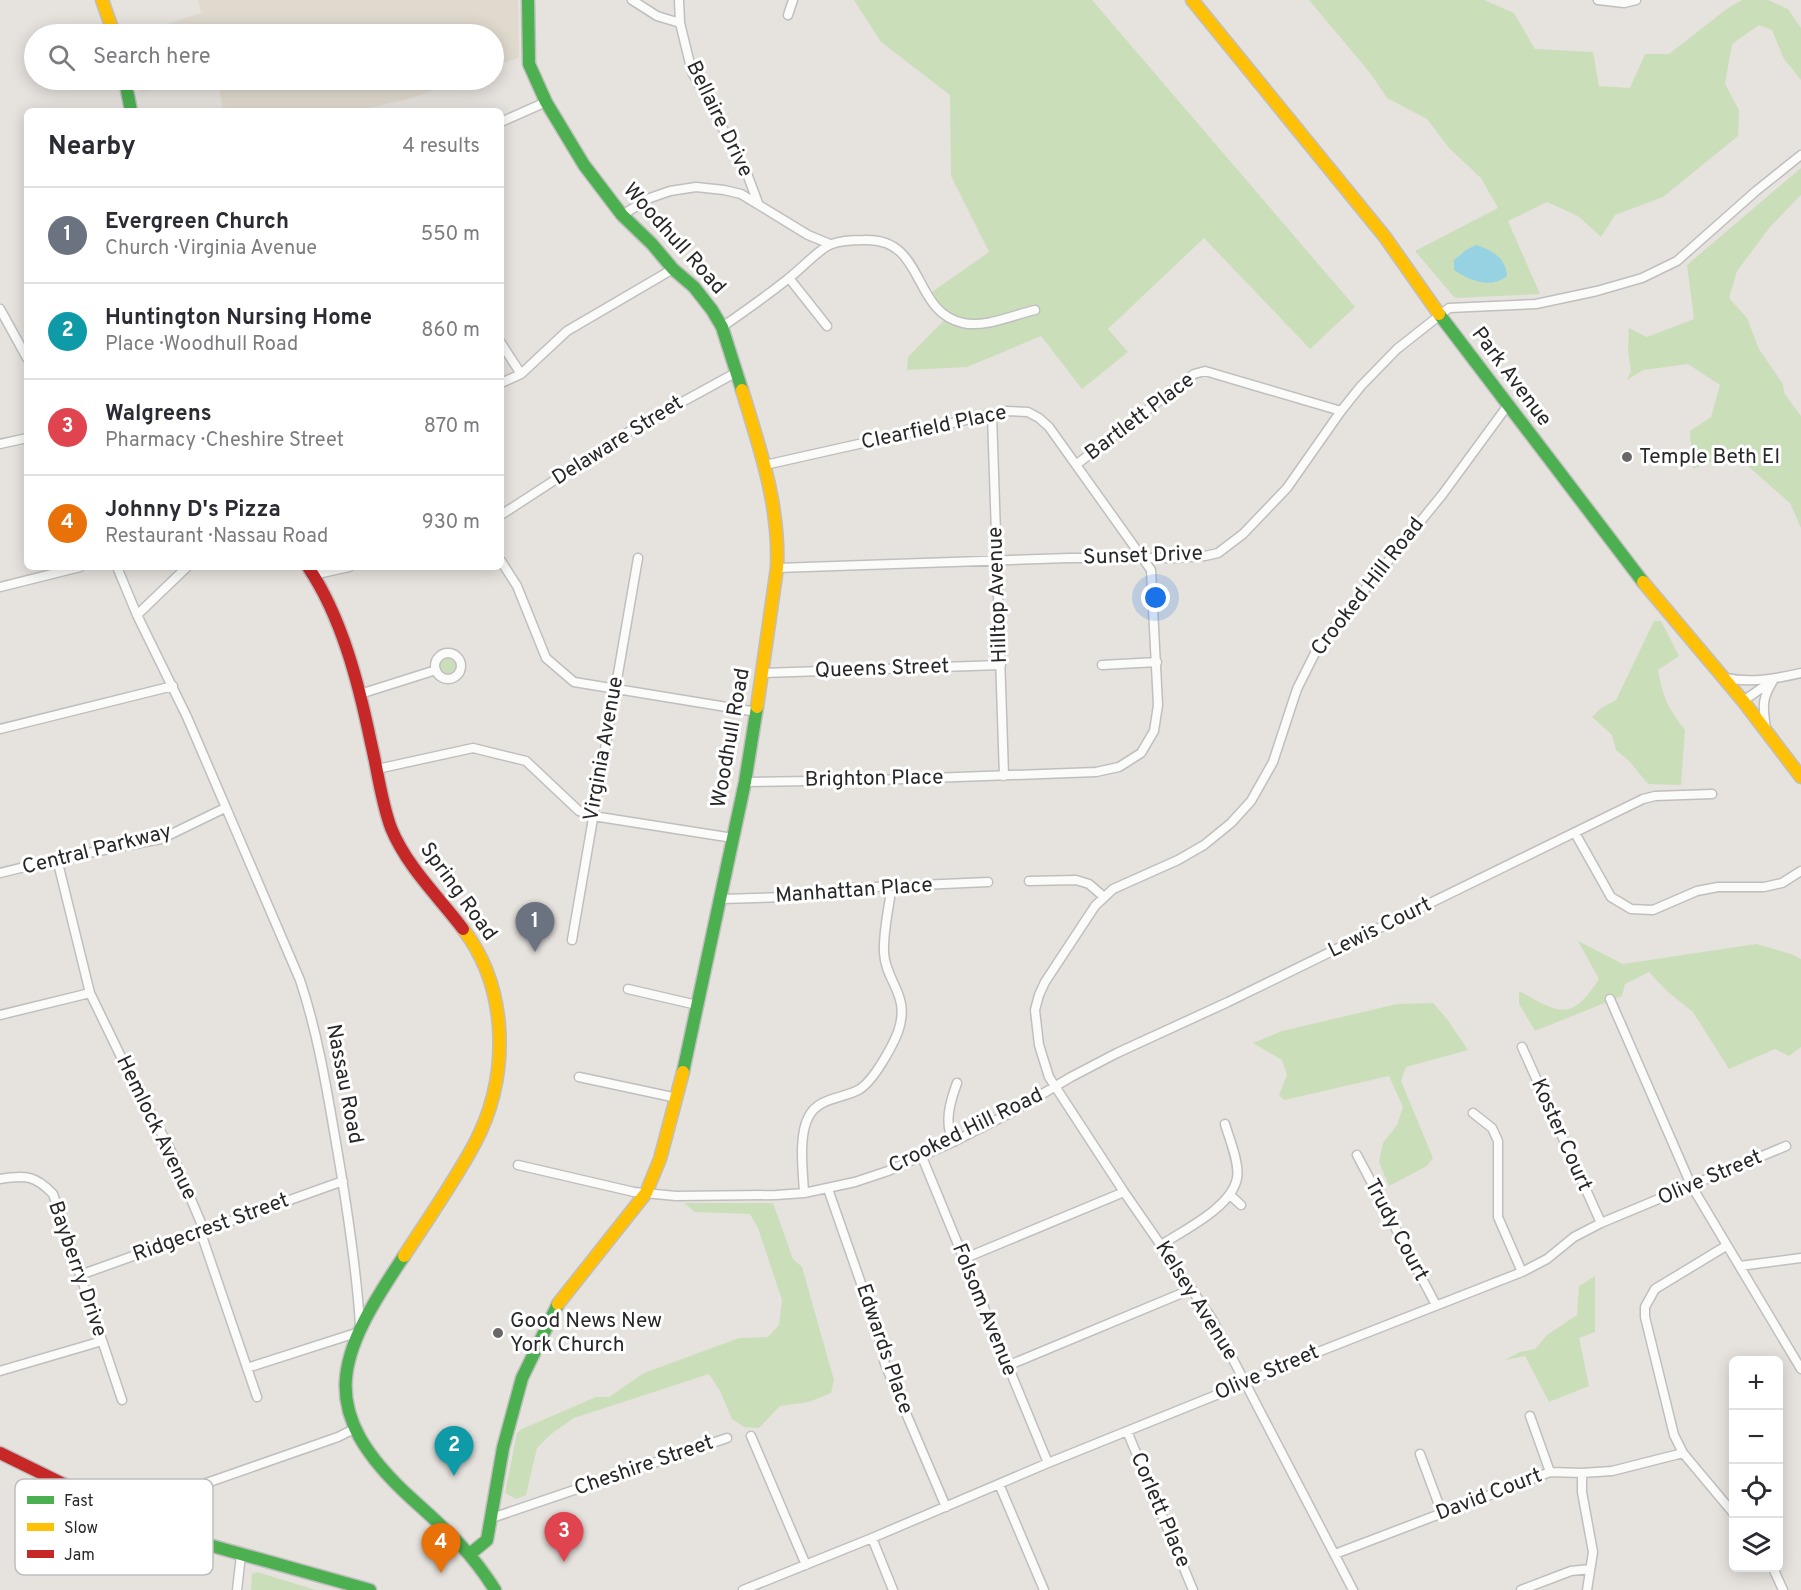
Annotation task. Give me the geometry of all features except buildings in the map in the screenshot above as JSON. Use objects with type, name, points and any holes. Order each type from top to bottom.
[{"type":"main road","points":[[102,0],[110,24]]},
{"type":"main road","name":"Woodhull Road","points":[[470,1554],[487,1540],[503,1448],[522,1378],[549,1319],[561,1299],[646,1193],[670,1127],[745,782],[763,674],[777,568],[776,516],[765,465],[722,327],[694,287],[673,269],[652,244],[622,215],[584,165],[546,102],[529,64],[528,0]]},
{"type":"main road","name":"Park Avenue","points":[[1192,0],[1385,237],[1440,315],[1627,562],[1725,678],[1801,777]]},
{"type":"main road","points":[[127,90],[130,108]]},
{"type":"main road","name":"Spring Road","points":[[310,571],[349,653],[385,807],[396,839],[414,868],[464,927],[486,966],[497,1006],[499,1030],[497,1063],[484,1123],[475,1142],[358,1329]]},
{"type":"main road","name":"Nassau Road","points":[[358,1329],[345,1370],[344,1391],[354,1429],[362,1444],[382,1469],[470,1554],[495,1590]]},
{"type":"main road","points":[[0,1453],[52,1479]]},
{"type":"main road","points":[[213,1546],[370,1590]]},
{"type":"street","points":[[632,0],[657,16],[680,23]]},
{"type":"street","name":"Bellaire Drive","points":[[679,0],[680,23],[692,72],[746,171],[758,203]]},
{"type":"street","points":[[788,15],[793,0]]},
{"type":"street","points":[[1598,0],[1624,3],[1636,0]]},
{"type":"street","points":[[504,121],[546,102]]},
{"type":"street","name":"Sunset Drive","points":[[777,568],[996,560],[1205,556],[1218,553],[1230,545],[1287,488],[1361,386],[1397,349],[1449,308],[1536,304],[1597,291],[1642,278],[1677,261],[1756,191],[1801,155]]},
{"type":"street","points":[[622,215],[650,198],[670,191],[696,187],[724,190],[741,194],[808,235],[831,244],[875,239],[896,247],[909,260],[935,307],[948,317],[963,323],[982,323],[1035,310]]},
{"type":"street","points":[[722,327],[831,244]]},
{"type":"street","points":[[504,382],[520,374],[567,331],[673,269]]},
{"type":"street","points":[[789,278],[827,326]]},
{"type":"street","points":[[0,309],[24,353]]},
{"type":"street","points":[[504,348],[520,374]]},
{"type":"street","name":"Bartlett Place","points":[[1077,464],[1194,374],[1205,370],[1341,411]]},
{"type":"street","name":"Delaware Street","points":[[504,513],[633,429],[737,372]]},
{"type":"street","name":"Crooked Hill Road","points":[[518,1165],[646,1193],[676,1196],[804,1193],[855,1182],[922,1156],[1012,1112],[1055,1087],[1043,1061],[1036,1033],[1035,1010],[1039,994],[1082,926],[1104,897],[1123,883],[1178,860],[1204,845],[1232,823],[1251,801],[1273,762],[1297,689],[1318,647],[1442,495],[1508,405]]},
{"type":"street","name":"Clearfield Place","points":[[765,465],[992,414],[1017,410],[1028,412],[1049,427],[1151,570],[1156,662]]},
{"type":"street","name":"Hilltop Avenue","points":[[992,414],[1004,776]]},
{"type":"street","points":[[0,444],[24,439]]},
{"type":"street","name":"Virginia Avenue","points":[[572,940],[638,558]]},
{"type":"street","points":[[504,566],[517,586],[546,658],[574,682],[757,712]]},
{"type":"street","points":[[0,587],[68,570]]},
{"type":"street","name":"Nassau Road","points":[[118,570],[137,615],[173,686],[300,980],[307,1002],[320,1056],[343,1181],[357,1282],[358,1329]]},
{"type":"street","points":[[137,615],[184,570]]},
{"type":"street","points":[[1102,665],[1156,662]]},
{"type":"street","name":"Brighton Place","points":[[745,782],[1004,776],[1096,772],[1119,767],[1141,753],[1154,731],[1158,705],[1156,662]]},
{"type":"street","name":"Queens Street","points":[[763,674],[1001,665]]},
{"type":"street","points":[[360,694],[436,670]]},
{"type":"street","points":[[1725,678],[1744,681],[1774,679],[1801,673]]},
{"type":"street","points":[[1743,701],[1774,679]]},
{"type":"street","points":[[1766,731],[1762,705],[1764,695],[1774,679]]},
{"type":"street","points":[[0,729],[173,686]]},
{"type":"street","points":[[376,769],[473,748],[526,761],[579,812],[732,838]]},
{"type":"street","name":"Lewis Court","points":[[1055,1087],[1117,1053],[1228,1002],[1643,799],[1655,796],[1712,794]]},
{"type":"street","name":"Central Parkway","points":[[0,873],[57,859],[161,839],[225,808]]},
{"type":"street","points":[[1575,833],[1611,897],[1631,909],[1653,910],[1697,891],[1718,887],[1764,887],[1782,883],[1801,871]]},
{"type":"street","name":"Hemlock Avenue","points":[[57,859],[90,993],[190,1193],[257,1397]]},
{"type":"street","points":[[1029,881],[1076,880],[1089,884],[1104,897]]},
{"type":"street","name":"Manhattan Place","points":[[721,899],[821,896],[853,888],[988,882]]},
{"type":"street","points":[[804,1193],[803,1139],[804,1127],[809,1115],[819,1105],[851,1094],[863,1087],[872,1077],[898,1032],[902,1006],[884,955],[892,885]]},
{"type":"street","points":[[628,989],[697,1005]]},
{"type":"street","points":[[0,1015],[90,993]]},
{"type":"street","points":[[1610,999],[1691,1185],[1801,1369]]},
{"type":"street","name":"Koster Court","points":[[1522,1047],[1601,1223]]},
{"type":"street","points":[[579,1077],[677,1098]]},
{"type":"street","points":[[953,1142],[949,1134],[948,1117],[957,1083]]},
{"type":"street","name":"Kelsey Avenue","points":[[1055,1087],[1212,1319],[1353,1590]]},
{"type":"street","points":[[1473,1113],[1492,1128],[1498,1141],[1498,1217],[1522,1272]]},
{"type":"street","points":[[1161,1245],[1211,1213],[1230,1195],[1237,1178],[1235,1158],[1225,1124]]},
{"type":"street","name":"Olive Street","points":[[743,1590],[1285,1365],[1522,1272],[1546,1259],[1574,1237],[1601,1223],[1786,1146]]},
{"type":"street","name":"Trudy Court","points":[[1357,1155],[1436,1305]]},
{"type":"street","name":"Folsom Avenue","points":[[922,1156],[1048,1463]]},
{"type":"street","name":"Bayberry Drive","points":[[0,1179],[18,1176],[36,1179],[53,1194],[122,1400]]},
{"type":"street","name":"Ridgecrest Street","points":[[80,1275],[343,1181]]},
{"type":"street","name":"Edwards Place","points":[[828,1189],[877,1329],[885,1364],[946,1507]]},
{"type":"street","points":[[963,1259],[1124,1192]]},
{"type":"street","points":[[1230,1195],[1241,1205]]},
{"type":"street","points":[[1726,1246],[1655,1289],[1646,1307],[1646,1327],[1668,1417],[1683,1454],[1729,1508]]},
{"type":"street","points":[[1740,1266],[1801,1258]]},
{"type":"street","points":[[1007,1366],[1192,1289]]},
{"type":"street","points":[[247,1368],[358,1329]]},
{"type":"street","points":[[0,1371],[102,1341]]},
{"type":"street","points":[[1530,1416],[1551,1472]]},
{"type":"street","points":[[213,1480],[338,1437],[354,1429]]},
{"type":"street","name":"Corlett Place","points":[[1127,1431],[1193,1590]]},
{"type":"street","points":[[750,1436],[806,1565]]},
{"type":"street","name":"Cheshire Street","points":[[492,1518],[727,1438]]},
{"type":"street","points":[[1420,1454],[1442,1513]]},
{"type":"street","name":"David Court","points":[[1335,1554],[1551,1472],[1612,1471],[1683,1454]]},
{"type":"street","points":[[1582,1473],[1582,1492],[1593,1552],[1587,1590]]},
{"type":"street","points":[[999,1484],[1044,1590]]},
{"type":"street","points":[[872,1538],[893,1590]]},
{"type":"street","points":[[237,1590],[242,1555]]},
{"type":"street","points":[[1521,1590],[1571,1571],[1590,1569]]},
{"type":"street","points":[[1775,1572],[1783,1590]]},
{"type":"shaded area","points":[[198,0],[518,0],[519,57],[504,63],[504,24],[167,24],[201,13]]},
{"type":"shaded area","points":[[220,90],[434,90],[405,100],[369,108],[223,108]]},
{"type":"green space","points":[[854,0],[1092,0],[1355,307],[1310,349],[1204,238],[1108,329],[1128,352],[1082,389],[1041,336],[967,367],[907,370],[908,357],[947,317],[932,292],[989,252],[951,176],[950,95],[881,42]]},
{"type":"green space","points":[[1309,0],[1484,0],[1514,13],[1535,49],[1593,52],[1599,86],[1630,88],[1645,54],[1669,54],[1728,8],[1742,0],[1768,0],[1788,9],[1801,28],[1801,80],[1784,59],[1772,30],[1759,25],[1732,44],[1725,84],[1739,110],[1738,136],[1663,197],[1615,215],[1601,237],[1578,216],[1547,202],[1508,221],[1540,294],[1455,298],[1415,251],[1498,208],[1481,178],[1449,148],[1427,119],[1387,98],[1371,74]],"holes":[[[1466,250],[1500,259],[1454,260]]]},
{"type":"green space","points":[[1801,168],[1801,195],[1770,227],[1737,271],[1729,298],[1747,318],[1759,349],[1783,384],[1784,393],[1801,416],[1801,528],[1790,503],[1733,453],[1693,469],[1690,431],[1711,417],[1720,385],[1688,364],[1643,370],[1627,380],[1631,371],[1628,351],[1629,328],[1647,337],[1694,319],[1687,265]]},
{"type":"green space","points":[[1654,621],[1661,621],[1679,656],[1658,670],[1667,702],[1685,730],[1681,785],[1648,784],[1629,761],[1616,750],[1612,735],[1592,717],[1601,708],[1616,700]]},
{"type":"green space","points":[[448,655],[455,658],[458,665],[455,672],[448,675],[441,672],[438,665],[441,658]]},
{"type":"green space","points":[[1578,941],[1623,964],[1756,944],[1791,954],[1801,959],[1801,1047],[1789,1056],[1775,1049],[1729,1069],[1693,1012],[1668,992],[1649,972],[1625,984],[1622,996],[1535,1031],[1519,1004],[1519,991],[1544,1004],[1563,1010],[1580,1003],[1599,979]]},
{"type":"green space","points":[[1433,1003],[1468,1050],[1406,1067],[1401,1081],[1433,1158],[1427,1166],[1389,1186],[1379,1162],[1383,1143],[1397,1125],[1403,1107],[1389,1076],[1284,1100],[1279,1095],[1287,1075],[1282,1060],[1253,1043],[1282,1031],[1397,1004]]},
{"type":"green space","points":[[684,1203],[773,1203],[793,1259],[802,1267],[834,1380],[831,1393],[809,1402],[780,1406],[759,1428],[744,1427],[732,1419],[720,1391],[709,1374],[574,1418],[551,1434],[537,1448],[526,1495],[516,1499],[505,1493],[517,1433],[522,1429],[596,1397],[609,1397],[644,1373],[739,1338],[768,1337],[779,1325],[782,1300],[758,1228],[750,1214],[695,1212]]},
{"type":"green space","points":[[1595,1276],[1595,1332],[1579,1338],[1589,1386],[1549,1402],[1525,1356],[1505,1360],[1520,1352],[1535,1349],[1547,1335],[1577,1315],[1579,1286]]},
{"type":"green space","points":[[257,1572],[316,1590],[251,1590],[252,1574]]},
{"type":"water","points":[[1476,245],[1487,249],[1501,260],[1507,276],[1487,283],[1474,280],[1454,270],[1454,260]]},
{"type":"traffic: fast","points":[[528,0],[529,64],[546,102],[584,165],[622,215],[652,244],[673,269],[694,287],[712,310],[722,327],[742,390]]},
{"type":"traffic: fast","points":[[127,90],[130,108]]},
{"type":"traffic: fast","points":[[1439,314],[1643,582]]},
{"type":"traffic: fast","points":[[683,1072],[745,782],[757,707]]},
{"type":"traffic: fast","points":[[404,1256],[381,1291],[363,1324],[351,1353],[346,1381],[348,1409],[360,1437],[380,1467],[457,1541],[495,1590]]},
{"type":"traffic: fast","points":[[470,1554],[487,1540],[503,1448],[522,1378],[558,1304]]},
{"type":"traffic: fast","points":[[213,1546],[370,1590]]},
{"type":"traffic: slow","points":[[102,0],[110,24]]},
{"type":"traffic: slow","points":[[1192,0],[1385,237],[1439,314]]},
{"type":"traffic: slow","points":[[742,390],[772,500],[777,545],[777,568],[757,707]]},
{"type":"traffic: slow","points":[[1643,582],[1743,701],[1801,777]]},
{"type":"traffic: slow","points":[[404,1256],[475,1143],[494,1090],[499,1062],[496,1005],[489,978],[478,953],[463,929]]},
{"type":"traffic: slow","points":[[558,1304],[646,1193],[660,1159],[683,1072]]},
{"type":"traffic: jam","points":[[310,570],[330,607],[348,652],[391,828],[405,856],[463,929]]},
{"type":"traffic: jam","points":[[0,1453],[53,1479]]},
{"type":"place","name":"Temple Beth El","points":[[1627,457]]},
{"type":"place","name":"Evergreen Church","points":[[535,952]]},
{"type":"place","name":"Good News New York Church","points":[[498,1333]]},
{"type":"place","name":"Huntington Nursing Home","points":[[454,1476]]},
{"type":"place","name":"Walgreens","points":[[564,1562]]},
{"type":"place","name":"Johnny D's Pizza","points":[[441,1573]]}]
